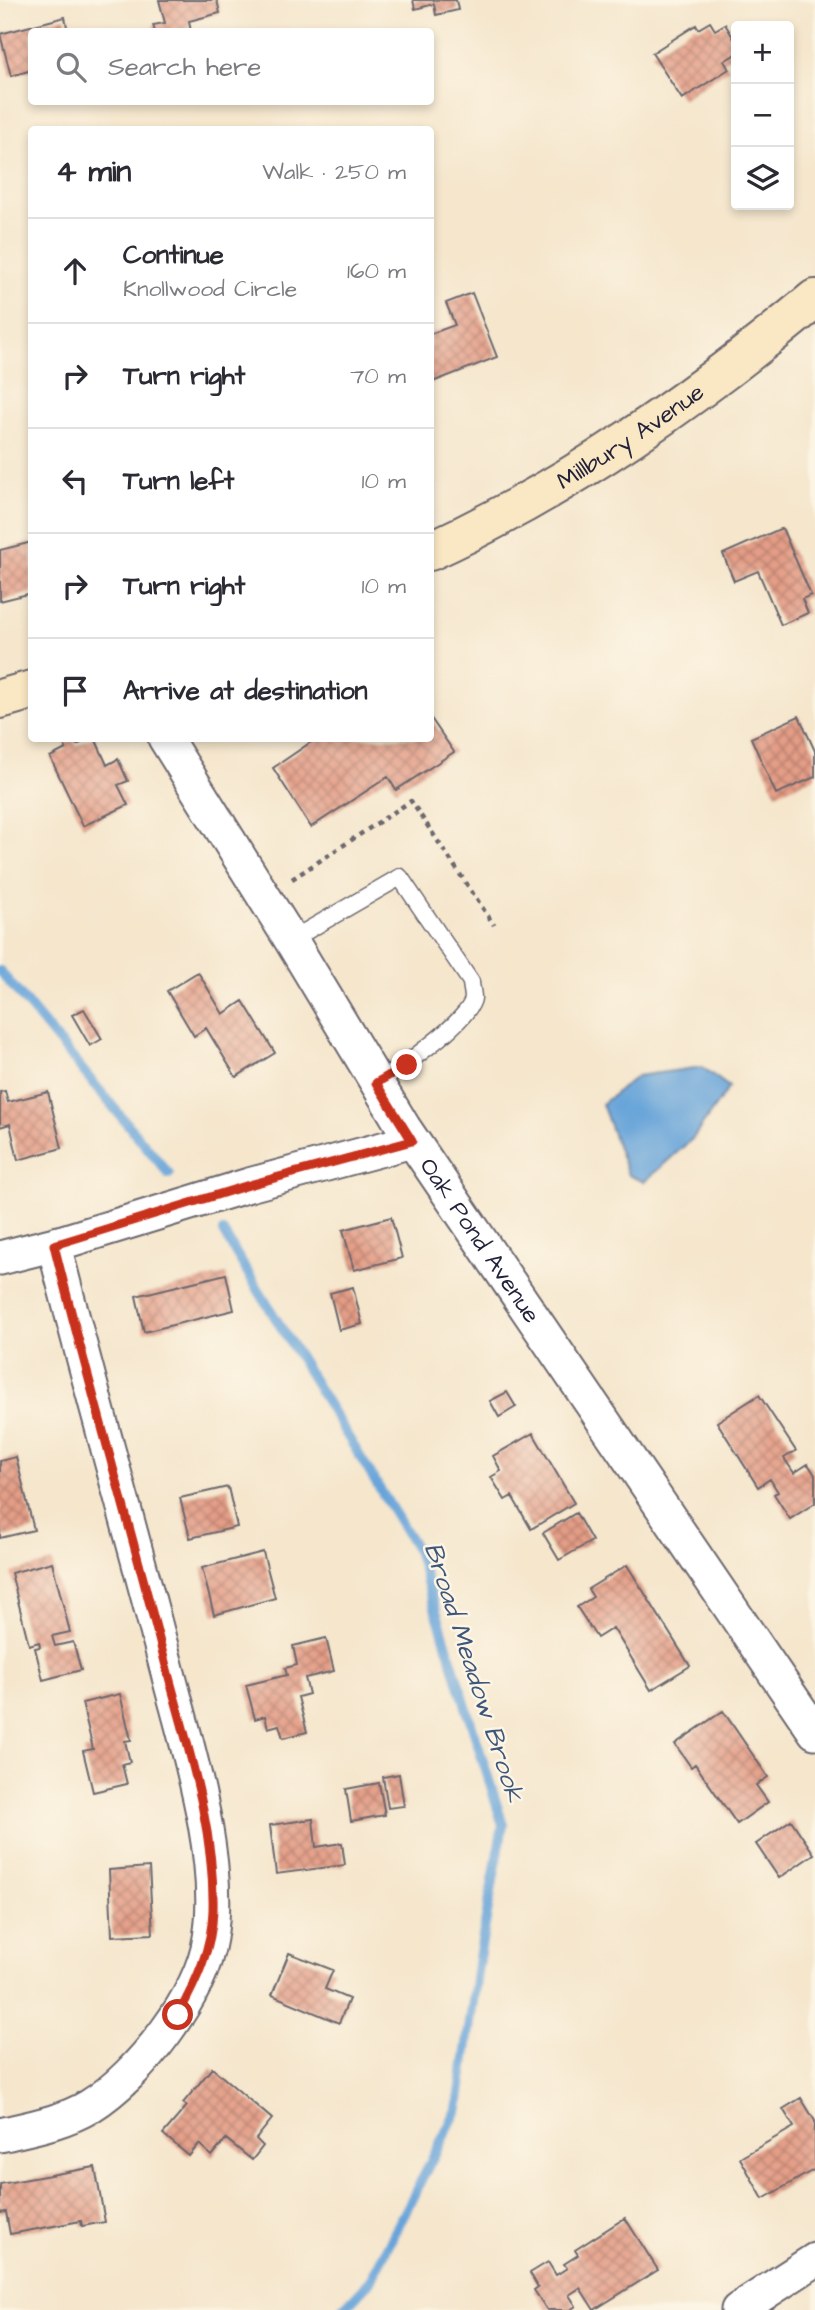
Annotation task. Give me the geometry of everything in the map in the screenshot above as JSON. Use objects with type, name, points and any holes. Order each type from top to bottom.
[{"type":"main road","name":"Millbury Avenue","points":[[434,549],[516,508],[639,432],[712,381],[815,299]]},
{"type":"main road","points":[[0,699],[28,691]]},
{"type":"street","name":"Oak Pond Avenue","points":[[167,742],[412,1141],[815,1732]]},
{"type":"street","points":[[0,1258],[54,1245],[249,1185],[412,1141]]},
{"type":"street","points":[[0,2135],[57,2121],[90,2106],[119,2083],[149,2052],[178,2015],[196,1981],[210,1940],[213,1911],[205,1825],[189,1754],[54,1245]]},
{"type":"street","points":[[738,2310],[815,2260]]},
{"type":"lane","points":[[291,940],[400,877],[471,982],[473,999],[467,1012],[407,1065],[376,1083]]},
{"type":"water","points":[[702,1067],[729,1087],[693,1138],[644,1182],[628,1175],[602,1104],[637,1076]]},
{"type":"building","points":[[159,0],[217,0],[220,13],[189,21],[190,28],[154,28],[153,25],[165,23]]},
{"type":"building","points":[[413,0],[456,0],[458,10],[436,15],[434,4],[415,9]]},
{"type":"building","points":[[65,17],[67,28],[28,28],[28,71],[11,76],[0,34]]},
{"type":"building","points":[[710,22],[715,30],[725,24],[731,34],[731,57],[724,61],[729,69],[682,99],[652,53],[696,25],[698,29]]},
{"type":"building","points":[[472,293],[497,357],[434,381],[434,333],[455,325],[446,303]]},
{"type":"building","points":[[782,528],[811,595],[802,599],[808,613],[781,625],[758,571],[734,581],[723,554]]},
{"type":"building","points":[[28,543],[28,594],[0,601],[0,550]]},
{"type":"building","points":[[799,716],[815,751],[815,777],[776,794],[751,738]]},
{"type":"building","points":[[434,723],[454,752],[396,790],[388,777],[311,827],[273,768],[311,742],[434,742]]},
{"type":"building","points":[[68,742],[76,742],[77,745],[97,742],[107,765],[118,759],[128,781],[118,785],[128,805],[83,826],[50,757],[66,749],[64,744]]},
{"type":"building","points":[[198,972],[223,1014],[243,1001],[275,1053],[236,1077],[206,1028],[194,1036],[167,991]]},
{"type":"building","points":[[84,1009],[102,1039],[90,1046],[72,1015]]},
{"type":"building","points":[[5,1091],[8,1102],[48,1092],[62,1148],[18,1160],[10,1124],[0,1127],[0,1092]]},
{"type":"building","points":[[391,1217],[402,1258],[354,1270],[343,1230]]},
{"type":"building","points":[[226,1274],[234,1310],[144,1332],[136,1296]]},
{"type":"building","points":[[353,1287],[362,1324],[339,1330],[330,1293]]},
{"type":"building","points":[[507,1392],[516,1407],[499,1417],[490,1401]]},
{"type":"building","points":[[759,1395],[796,1451],[784,1458],[794,1473],[808,1464],[815,1475],[815,1503],[790,1519],[774,1494],[778,1492],[770,1479],[758,1487],[717,1422]]},
{"type":"building","points":[[533,1433],[574,1503],[531,1529],[512,1496],[505,1500],[491,1477],[501,1471],[493,1456]]},
{"type":"building","points":[[16,1457],[34,1530],[0,1538],[0,1461]]},
{"type":"building","points":[[228,1487],[237,1527],[190,1538],[180,1498]]},
{"type":"building","points":[[576,1513],[592,1541],[559,1560],[543,1533]]},
{"type":"building","points":[[263,1552],[275,1598],[214,1615],[202,1568]]},
{"type":"building","points":[[52,1562],[70,1632],[52,1636],[55,1646],[73,1642],[81,1670],[43,1680],[35,1648],[40,1647],[39,1642],[29,1645],[11,1573]]},
{"type":"building","points":[[627,1565],[690,1666],[651,1690],[613,1628],[597,1638],[577,1607],[593,1597],[588,1589]]},
{"type":"building","points":[[326,1638],[334,1671],[305,1678],[309,1694],[298,1697],[307,1732],[283,1738],[279,1725],[268,1728],[265,1716],[255,1719],[246,1685],[287,1675],[285,1668],[297,1665],[293,1646]]},
{"type":"building","points":[[120,1694],[131,1740],[125,1741],[130,1762],[122,1764],[127,1784],[93,1792],[83,1751],[93,1749],[82,1703]]},
{"type":"building","points":[[723,1711],[768,1777],[756,1785],[768,1802],[737,1824],[695,1764],[691,1767],[675,1744]]},
{"type":"building","points":[[399,1774],[404,1806],[388,1808],[383,1777]]},
{"type":"building","points":[[379,1783],[385,1815],[351,1821],[346,1789]]},
{"type":"building","points":[[313,1819],[316,1847],[342,1843],[345,1865],[276,1874],[270,1825]]},
{"type":"building","points":[[791,1820],[814,1854],[779,1878],[756,1844]]},
{"type":"building","points":[[149,1867],[153,1934],[112,1936],[109,1870]]},
{"type":"building","points":[[289,1953],[333,1970],[325,1989],[349,1999],[339,2023],[272,1995]]},
{"type":"building","points":[[212,2068],[272,2119],[256,2139],[263,2146],[252,2160],[226,2139],[212,2156],[199,2144],[189,2156],[163,2134],[187,2106],[183,2103]]},
{"type":"building","points":[[801,2098],[815,2121],[815,2169],[763,2199],[740,2158],[794,2127],[783,2109]]},
{"type":"building","points":[[95,2167],[105,2222],[82,2226],[81,2221],[10,2234],[6,2212],[0,2213],[0,2184]]},
{"type":"building","points":[[625,2218],[658,2270],[594,2310],[580,2288],[569,2295],[576,2306],[570,2310],[547,2310],[534,2290],[538,2287],[530,2273],[548,2262],[556,2275],[567,2268],[564,2264],[578,2255],[575,2250]]},
{"type":"waterway","name":"Broad Meadow Brook","points":[[0,971],[169,1174]]},
{"type":"waterway","name":"Broad Meadow Brook","points":[[223,1232],[417,1550],[503,1825],[479,1958],[458,2108],[370,2281],[343,2310]]},
{"type":"route","points":[[178,2015],[196,1981],[210,1940],[212,1878],[205,1825],[131,1530],[82,1358],[54,1245],[249,1185],[412,1141],[376,1083],[407,1065]]}]
